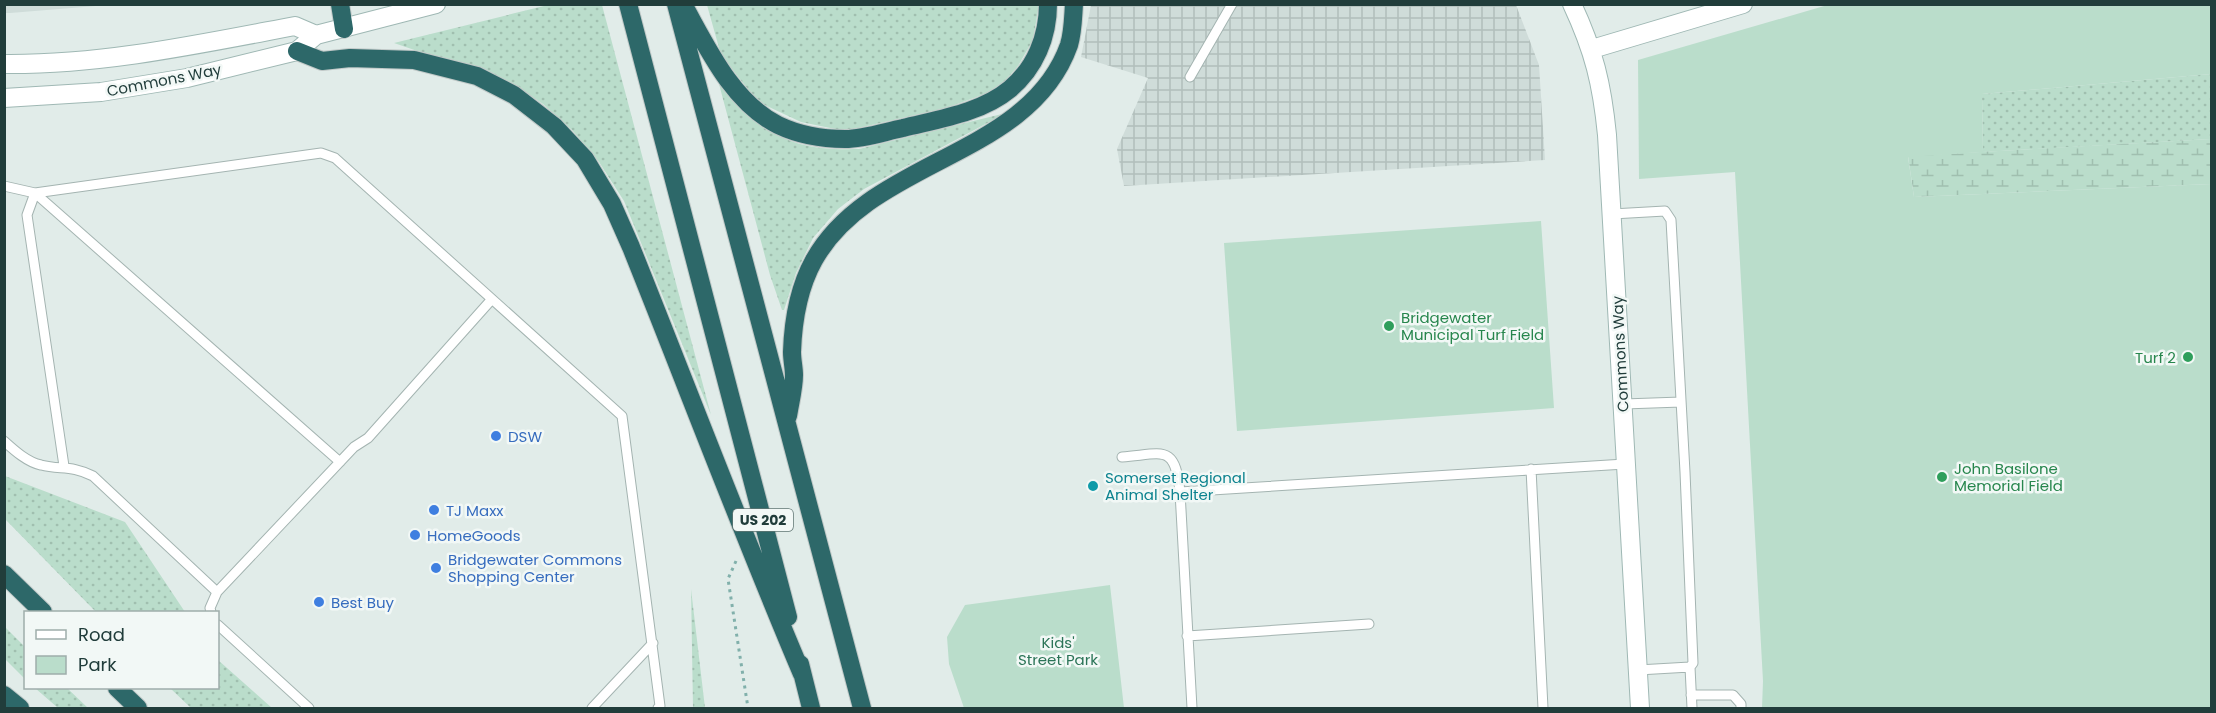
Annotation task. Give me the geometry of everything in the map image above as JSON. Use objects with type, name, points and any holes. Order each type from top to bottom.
[{"type":"highway","points":[[340,4],[344,29]]},
{"type":"highway","name":"US 202","points":[[628,4],[811,708]]},
{"type":"highway","name":"US 202","points":[[676,4],[862,708]]},
{"type":"highway","points":[[683,4],[718,65],[745,100],[762,114],[778,125],[800,134],[848,139],[874,135],[954,115],[994,100],[1011,88],[1035,58],[1043,42],[1048,4]]},
{"type":"highway","points":[[786,423],[794,376],[792,354],[794,327],[801,291],[813,261],[832,232],[854,212],[877,196],[996,129],[1029,106],[1048,85],[1062,63],[1070,42],[1074,4]]},
{"type":"highway","points":[[297,51],[322,61],[350,58],[414,60],[477,76],[514,95],[554,126],[570,142],[599,181],[622,226],[802,674]]},
{"type":"highway","points":[[4,574],[42,611]]},
{"type":"highway","points":[[119,689],[138,708]]},
{"type":"highway","points":[[4,695],[20,708]]},
{"type":"street","name":"Commons Way","points":[[4,98],[54,96],[148,85],[297,51],[316,35],[436,4]]},
{"type":"street","name":"Commons Way","points":[[1572,4],[1592,49],[1602,90],[1624,404],[1625,464],[1640,708]]},
{"type":"street","points":[[1592,49],[1743,4]]},
{"type":"street","name":"Commons Way","points":[[4,63],[86,59],[295,26],[316,35]]},
{"type":"lane","points":[[1190,77],[1232,4]]},
{"type":"lane","points":[[4,186],[35,194],[321,153],[329,154],[622,416],[653,643],[660,706],[658,708]]},
{"type":"lane","points":[[35,194],[340,462]]},
{"type":"lane","points":[[35,194],[27,215],[64,466]]},
{"type":"lane","points":[[1612,214],[1665,211],[1671,220],[1693,663],[1690,668],[1692,708]]},
{"type":"lane","points":[[211,611],[217,592],[354,447],[368,438],[492,299]]},
{"type":"lane","points":[[1624,404],[1681,402]]},
{"type":"lane","points":[[4,441],[32,462],[46,466],[79,469],[93,476],[217,592]]},
{"type":"lane","points":[[1122,457],[1165,455],[1173,460],[1177,468],[1192,708]]},
{"type":"lane","points":[[1180,492],[1625,464]]},
{"type":"lane","points":[[1531,469],[1543,708]]},
{"type":"lane","points":[[1187,636],[1368,624]]},
{"type":"lane","points":[[219,626],[309,708]]},
{"type":"lane","points":[[592,708],[653,643]]},
{"type":"lane","points":[[1638,670],[1690,668]]},
{"type":"lane","points":[[1691,695],[1733,695],[1741,704],[1741,708]]},
{"type":"path","points":[[746,534],[728,579],[748,708]]},
{"type":"shaded area","points":[[5,4],[108,4],[108,5],[5,13]]},
{"type":"shaded area","points":[[1091,5],[1516,5],[1539,65],[1545,160],[1124,186],[1117,149],[1148,78],[1081,57]]},
{"type":"green space","points":[[1039,4],[1033,40],[1018,66],[1004,82],[985,94],[946,108],[845,131],[801,122],[758,102],[721,55],[707,5]]},
{"type":"green space","points":[[1831,4],[2211,5],[2211,74],[1982,94],[1983,152],[1908,157],[1914,197],[2211,184],[2211,708],[1762,708],[1763,681],[1735,172],[1639,179],[1638,60]]},
{"type":"green space","points":[[548,5],[602,5],[711,415],[624,201],[599,162],[572,130],[543,104],[511,83],[394,43]]},
{"type":"green space","points":[[2211,74],[2211,139],[1983,152],[1982,94]]},
{"type":"green space","points":[[722,82],[751,115],[765,127],[796,143],[814,147],[859,149],[1006,113],[864,189],[838,209],[813,238],[796,273],[784,310],[782,310],[770,275],[719,84]]},
{"type":"green space","points":[[2211,139],[2211,184],[1914,197],[1908,156]]},
{"type":"green space","name":"Bridgewater Municipal Turf Field","points":[[1541,221],[1554,408],[1237,431],[1224,243]]},
{"type":"green space","points":[[5,476],[125,522],[184,611],[95,611],[5,519]]},
{"type":"green space","name":"Kids' Street Park","points":[[1110,585],[1124,708],[964,708],[949,664],[947,637],[965,605]]},
{"type":"green space","points":[[691,589],[705,708],[693,708]]},
{"type":"green space","points":[[4,626],[24,646],[24,678],[5,659]]},
{"type":"green space","points":[[219,661],[272,708],[191,708],[171,689],[219,689]]},
{"type":"green space","points":[[36,689],[68,689],[88,708],[58,708]]},
{"type":"place","name":"Bridgewater Municipal Turf Field","points":[[1389,326]]},
{"type":"place","name":"Turf 2","points":[[2188,357]]},
{"type":"place","name":"DSW","points":[[496,436]]},
{"type":"place","name":"John Basilone Memorial Field","points":[[1942,477]]},
{"type":"place","name":"Somerset Regional Animal Shelter","points":[[1093,486]]},
{"type":"place","name":"TJ Maxx","points":[[434,510]]},
{"type":"place","name":"HomeGoods","points":[[415,535]]},
{"type":"place","name":"Bridgewater Commons Shopping Center","points":[[436,568]]},
{"type":"place","name":"Best Buy","points":[[319,602]]}]
